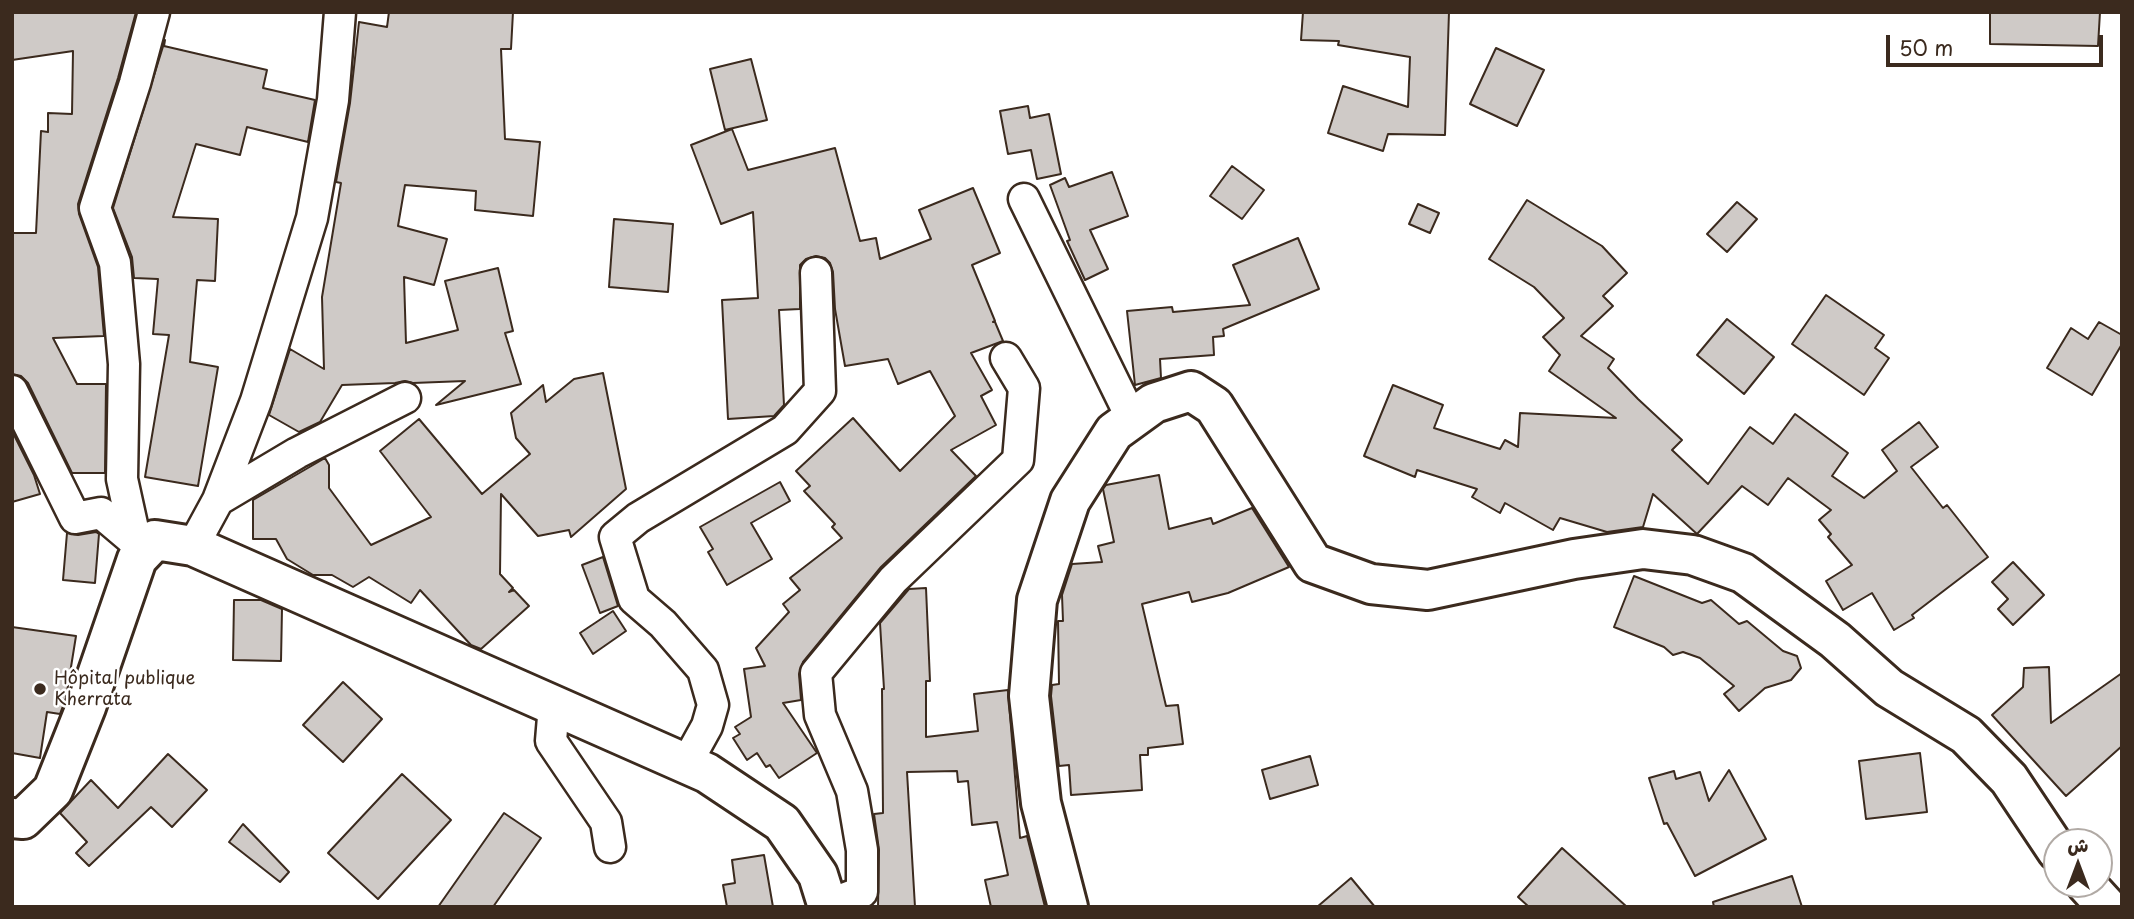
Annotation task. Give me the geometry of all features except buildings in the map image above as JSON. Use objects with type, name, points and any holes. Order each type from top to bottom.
[{"type":"street","points":[[145,550],[133,529],[122,480],[124,364],[115,263],[95,208],[135,83],[154,12]]},
{"type":"street","points":[[193,547],[218,500],[256,401],[312,218],[333,100],[341,12]]},
{"type":"street","points":[[1024,199],[1132,419]]},
{"type":"street","points":[[686,764],[707,726],[713,705],[703,670],[663,624],[634,599],[615,537],[638,518],[785,430],[820,391],[817,272]]},
{"type":"street","points":[[12,818],[23,818],[53,790],[86,707],[136,559],[155,540],[193,547],[707,773],[782,823],[818,875],[827,906],[862,892],[862,850],[852,790],[820,715],[817,673],[893,580],[1018,460],[1024,388],[1006,358]]},
{"type":"street","points":[[12,391],[75,519],[101,513],[145,550]]},
{"type":"street","points":[[1068,907],[1041,803],[1029,696],[1037,600],[1070,501],[1114,432],[1154,403],[1192,391],[1214,406],[1313,563],[1371,584],[1427,590],[1574,559],[1643,549],[1693,555],[1743,573],[1835,640],[1889,688],[1966,735],[2008,779],[2043,830]]},
{"type":"street","points":[[218,500],[297,453],[405,398]]},
{"type":"street","points":[[554,705],[551,741],[606,822],[610,847]]},
{"type":"place","name":"Hôpital publique Kherrata","points":[[40,689]]}]
